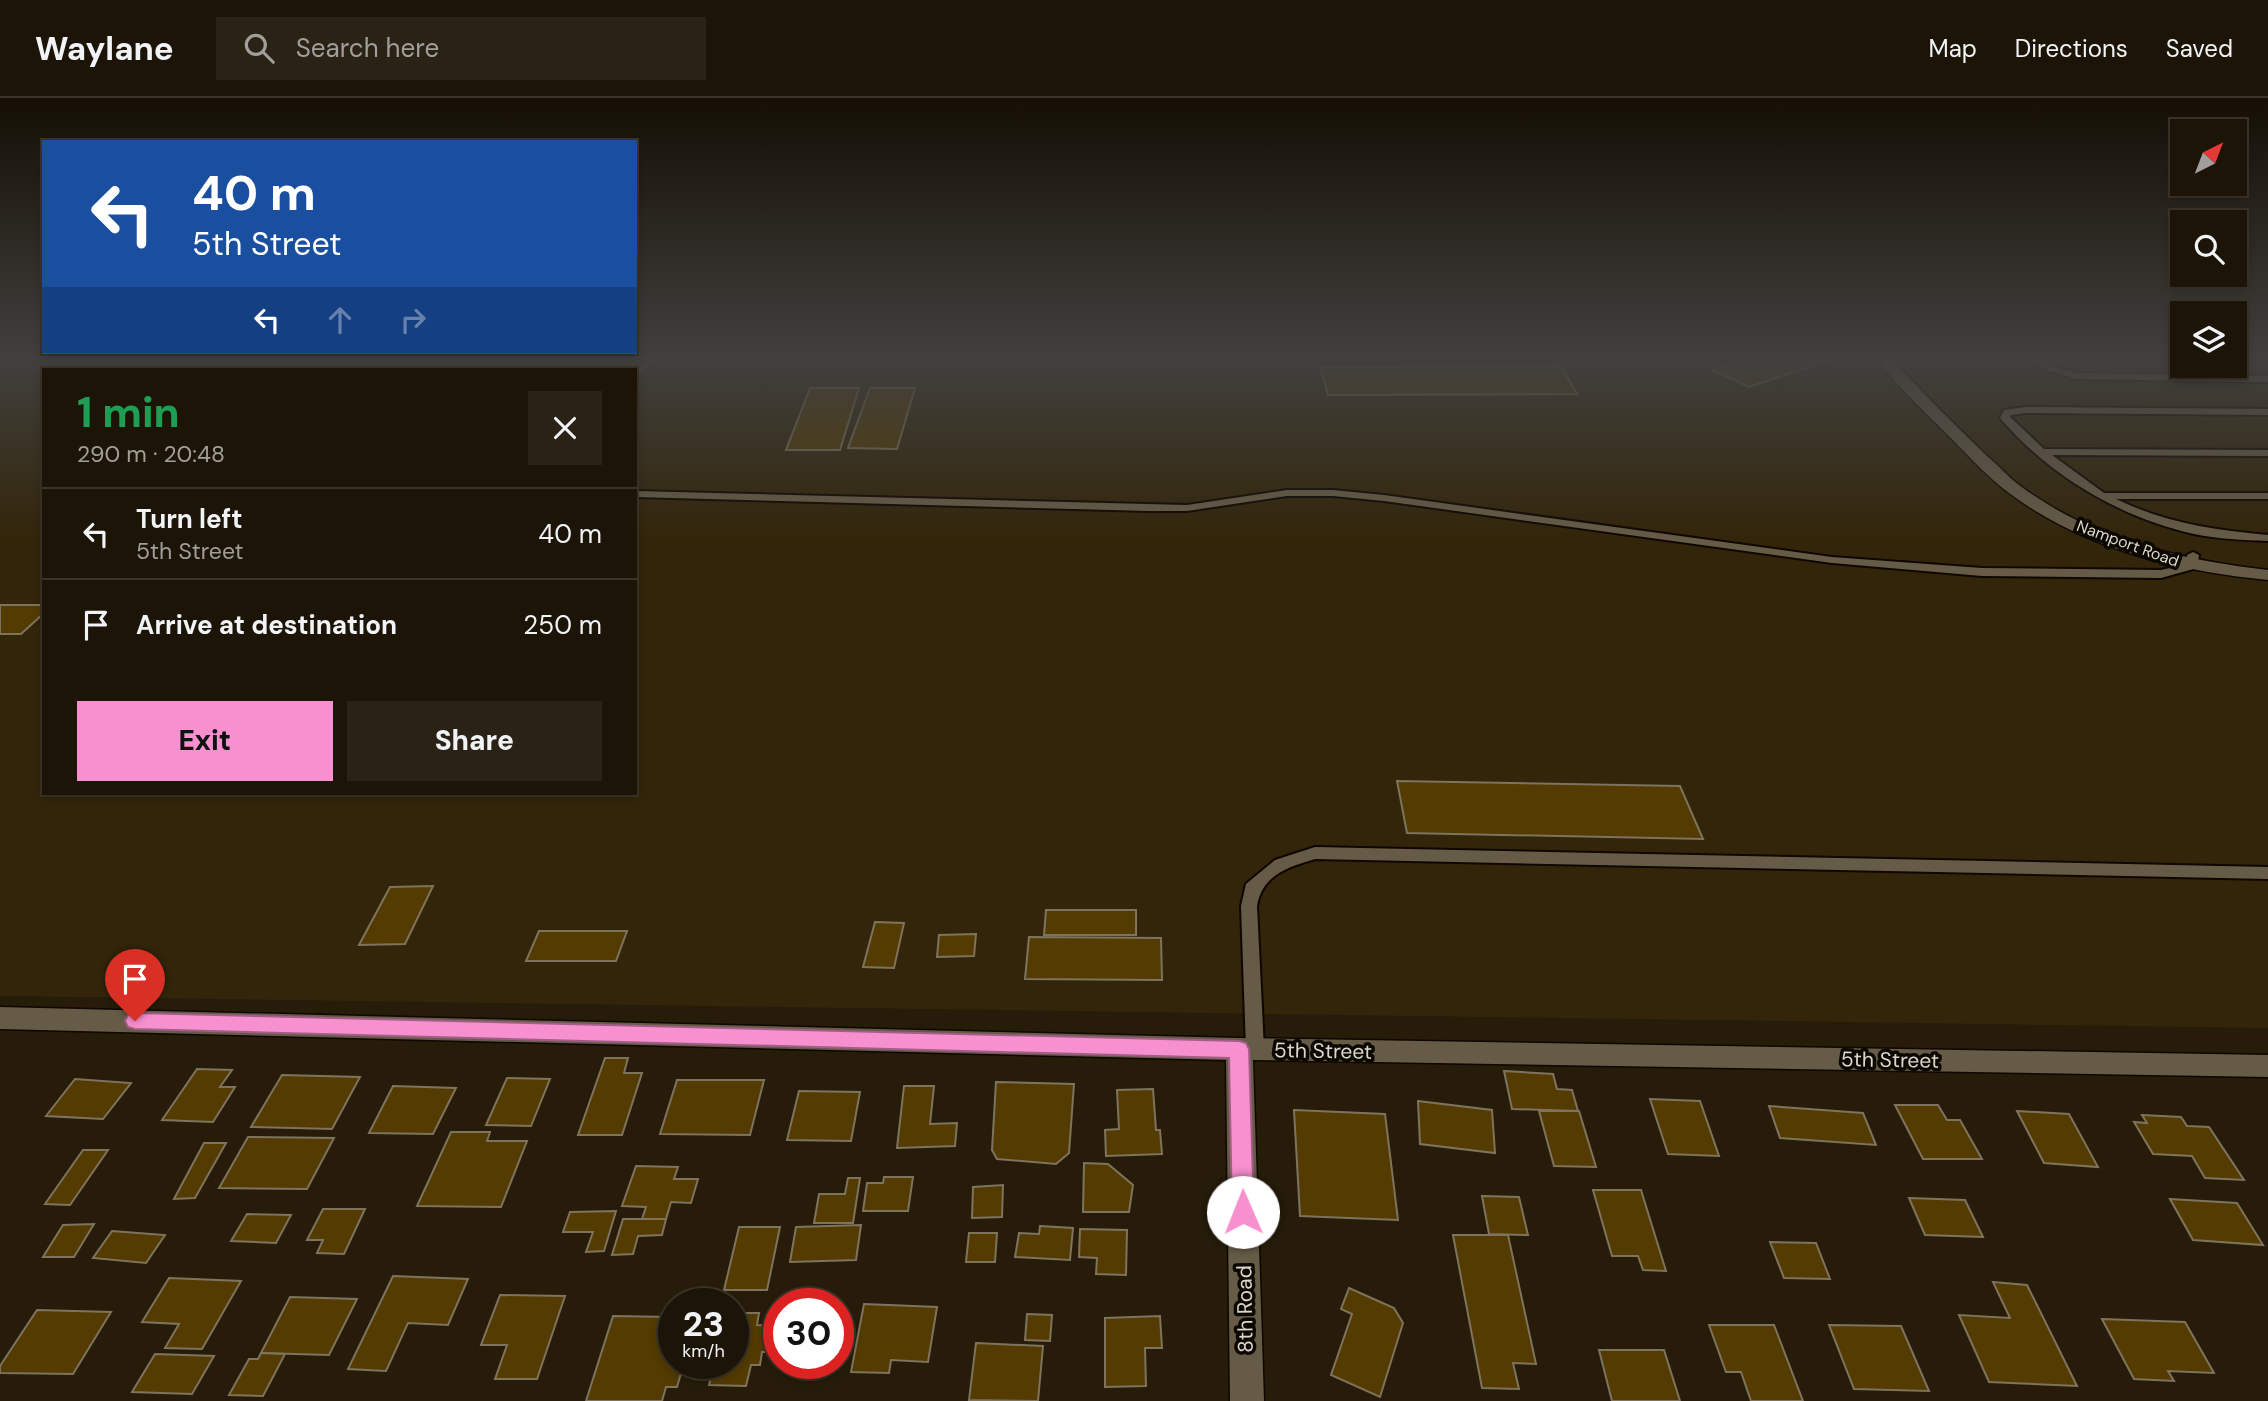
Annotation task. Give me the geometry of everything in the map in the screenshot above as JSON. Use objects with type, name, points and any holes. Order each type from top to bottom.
[{"type":"street","name":"Namport Road","points":[[1940,418],[2017,492],[2099,535],[2193,560],[2268,575]]},
{"type":"street","points":[[1959,418],[2027,487],[2074,513],[2193,560],[2268,564]]},
{"type":"street","name":"5th Street","points":[[0,1018],[1247,1049],[2268,1066]]},
{"type":"street","name":"8th Road","points":[[1247,1049],[1247,1401]]},
{"type":"lane","points":[[2005,418],[2041,452],[2098,496],[2136,514],[2193,531],[2268,538]]},
{"type":"lane","points":[[2041,452],[2268,453]]},
{"type":"lane","points":[[637,494],[1148,508],[1217,505],[1287,494],[1333,493],[1832,560],[1982,572],[2161,575],[2193,560]]},
{"type":"lane","points":[[2098,496],[2268,496]]},
{"type":"lane","points":[[1247,1049],[1249,906],[1252,888],[1280,864],[1315,853],[2268,873]]},
{"type":"shaded area","points":[[0,418],[42,418],[42,795],[637,795],[637,418],[2268,418],[2268,1028],[0,996]]},
{"type":"building","points":[[798,418],[850,418],[840,450],[786,450]]},
{"type":"building","points":[[859,418],[906,418],[897,449],[848,448]]},
{"type":"building","points":[[0,605],[42,605],[42,615],[21,634],[0,634]]},
{"type":"building","points":[[1397,781],[1680,786],[1703,839],[1407,833]]},
{"type":"building","points":[[433,886],[405,944],[359,945],[390,887]]},
{"type":"building","points":[[1046,910],[1136,910],[1136,935],[1044,935]]},
{"type":"building","points":[[875,922],[904,923],[894,968],[863,967]]},
{"type":"building","points":[[539,931],[627,931],[616,961],[526,961]]},
{"type":"building","points":[[976,934],[974,956],[937,957],[939,935]]},
{"type":"building","points":[[1029,937],[1161,938],[1162,980],[1025,979]]},
{"type":"building","points":[[605,1058],[628,1058],[624,1073],[642,1073],[622,1135],[578,1135]]},
{"type":"building","points":[[197,1069],[232,1070],[220,1087],[235,1087],[213,1122],[162,1120]]},
{"type":"building","points":[[1504,1071],[1553,1074],[1557,1089],[1572,1090],[1578,1111],[1512,1109]]},
{"type":"building","points":[[282,1075],[360,1077],[332,1129],[251,1127]]},
{"type":"building","points":[[507,1078],[550,1079],[531,1126],[486,1125]]},
{"type":"building","points":[[75,1079],[131,1083],[103,1119],[46,1116]]},
{"type":"building","points":[[677,1080],[764,1080],[750,1135],[660,1134]]},
{"type":"building","points":[[996,1082],[1074,1084],[1069,1153],[1056,1164],[997,1159],[992,1150]]},
{"type":"building","points":[[393,1086],[456,1088],[433,1134],[369,1133]]},
{"type":"building","points":[[904,1086],[934,1086],[930,1124],[957,1123],[955,1146],[897,1148]]},
{"type":"building","points":[[1153,1089],[1156,1130],[1160,1130],[1162,1154],[1106,1156],[1105,1130],[1119,1129],[1117,1090]]},
{"type":"building","points":[[799,1091],[860,1092],[851,1141],[787,1140]]},
{"type":"building","points":[[1650,1099],[1700,1101],[1719,1156],[1668,1154]]},
{"type":"building","points":[[1418,1101],[1492,1110],[1495,1153],[1420,1144]]},
{"type":"building","points":[[1895,1105],[1938,1105],[1947,1120],[1960,1120],[1982,1159],[1923,1159]]},
{"type":"building","points":[[1769,1106],[1863,1113],[1876,1145],[1780,1138]]},
{"type":"building","points":[[1294,1110],[1385,1114],[1398,1220],[1300,1216]]},
{"type":"building","points":[[1539,1111],[1579,1111],[1596,1167],[1554,1166]]},
{"type":"building","points":[[2017,1111],[2069,1114],[2098,1167],[2044,1163]]},
{"type":"building","points":[[2142,1115],[2181,1117],[2187,1126],[2209,1127],[2244,1180],[2205,1178],[2192,1156],[2153,1154],[2134,1122],[2147,1123]]},
{"type":"building","points":[[451,1132],[490,1132],[487,1141],[527,1141],[501,1207],[417,1206]]},
{"type":"building","points":[[248,1137],[334,1138],[307,1189],[219,1188]]},
{"type":"building","points":[[204,1143],[226,1143],[195,1198],[174,1199]]},
{"type":"building","points":[[83,1150],[108,1150],[70,1205],[45,1204]]},
{"type":"building","points":[[1084,1163],[1108,1164],[1133,1185],[1129,1212],[1083,1212]]},
{"type":"building","points":[[636,1166],[678,1167],[674,1179],[698,1179],[691,1203],[671,1202],[666,1219],[642,1219],[646,1207],[622,1206]]},
{"type":"building","points":[[884,1177],[913,1177],[908,1211],[863,1211],[867,1183],[883,1183]]},
{"type":"building","points":[[848,1178],[860,1178],[853,1223],[814,1223],[819,1194],[845,1194]]},
{"type":"building","points":[[1003,1185],[1002,1217],[972,1218],[973,1187]]},
{"type":"building","points":[[1593,1190],[1641,1190],[1666,1271],[1643,1270],[1638,1256],[1612,1256]]},
{"type":"building","points":[[1482,1196],[1519,1197],[1528,1235],[1489,1234]]},
{"type":"building","points":[[1909,1198],[1965,1200],[1983,1237],[1925,1235]]},
{"type":"building","points":[[2170,1199],[2237,1203],[2263,1245],[2193,1240]]},
{"type":"building","points":[[323,1209],[365,1209],[344,1254],[317,1253],[323,1240],[307,1240]]},
{"type":"building","points":[[616,1211],[604,1251],[586,1252],[593,1232],[563,1232],[570,1212]]},
{"type":"building","points":[[247,1214],[291,1215],[276,1243],[231,1241]]},
{"type":"building","points":[[623,1219],[666,1219],[662,1235],[638,1236],[633,1254],[612,1255]]},
{"type":"building","points":[[94,1224],[74,1257],[43,1257],[63,1225]]},
{"type":"building","points":[[861,1225],[856,1260],[790,1262],[796,1227]]},
{"type":"building","points":[[1040,1226],[1073,1228],[1070,1260],[1015,1257],[1019,1233],[1039,1234]]},
{"type":"building","points":[[739,1227],[780,1227],[767,1288],[724,1288]]},
{"type":"building","points":[[1080,1229],[1127,1230],[1126,1275],[1096,1274],[1097,1258],[1079,1257]]},
{"type":"building","points":[[112,1231],[165,1235],[146,1263],[93,1258]]},
{"type":"building","points":[[969,1233],[997,1233],[995,1262],[966,1262]]},
{"type":"building","points":[[1453,1235],[1508,1235],[1536,1364],[1513,1363],[1519,1389],[1482,1388]]},
{"type":"building","points":[[1770,1242],[1816,1243],[1830,1279],[1784,1278]]},
{"type":"building","points":[[393,1276],[468,1279],[448,1325],[408,1323],[386,1371],[348,1369]]},
{"type":"building","points":[[169,1278],[241,1281],[202,1349],[165,1348],[179,1324],[142,1322]]},
{"type":"building","points":[[1993,1282],[2027,1285],[2077,1386],[1989,1382],[1959,1315],[2010,1318]]},
{"type":"building","points":[[1349,1288],[1394,1308],[1403,1323],[1380,1397],[1331,1375],[1352,1314],[1341,1309]]},
{"type":"building","points":[[500,1295],[565,1296],[537,1379],[495,1379],[507,1345],[481,1345]]},
{"type":"building","points":[[290,1297],[357,1299],[329,1355],[261,1353]]},
{"type":"building","points":[[864,1304],[937,1307],[928,1362],[891,1360],[889,1373],[854,1372],[854,1356]]},
{"type":"building","points":[[37,1310],[111,1312],[73,1374],[0,1373],[0,1366]]},
{"type":"building","points":[[749,1313],[759,1313],[757,1325],[763,1325],[763,1352],[760,1365],[751,1365],[749,1373]]},
{"type":"building","points":[[1027,1314],[1052,1315],[1050,1341],[1025,1340]]},
{"type":"building","points":[[613,1316],[658,1317],[658,1379],[679,1379],[677,1387],[666,1387],[662,1401],[586,1401]]},
{"type":"building","points":[[1160,1316],[1162,1348],[1145,1348],[1146,1386],[1105,1387],[1105,1318]]},
{"type":"building","points":[[2102,1319],[2185,1322],[2214,1373],[2168,1371],[2174,1381],[2134,1379]]},
{"type":"building","points":[[1709,1325],[1774,1325],[1803,1401],[1751,1401],[1741,1372],[1726,1372]]},
{"type":"building","points":[[1829,1325],[1901,1326],[1929,1391],[1854,1389]]},
{"type":"building","points":[[976,1343],[1043,1346],[1038,1401],[969,1400]]},
{"type":"building","points":[[1599,1350],[1664,1350],[1680,1401],[1612,1401]]},
{"type":"building","points":[[261,1353],[285,1354],[263,1396],[229,1395],[249,1359],[258,1359]]},
{"type":"building","points":[[155,1354],[214,1356],[192,1394],[132,1392]]},
{"type":"building","points":[[711,1379],[748,1379],[746,1386],[709,1385]]},
{"type":"route","points":[[135,1021],[1239,1049],[1243,1212]]}]
